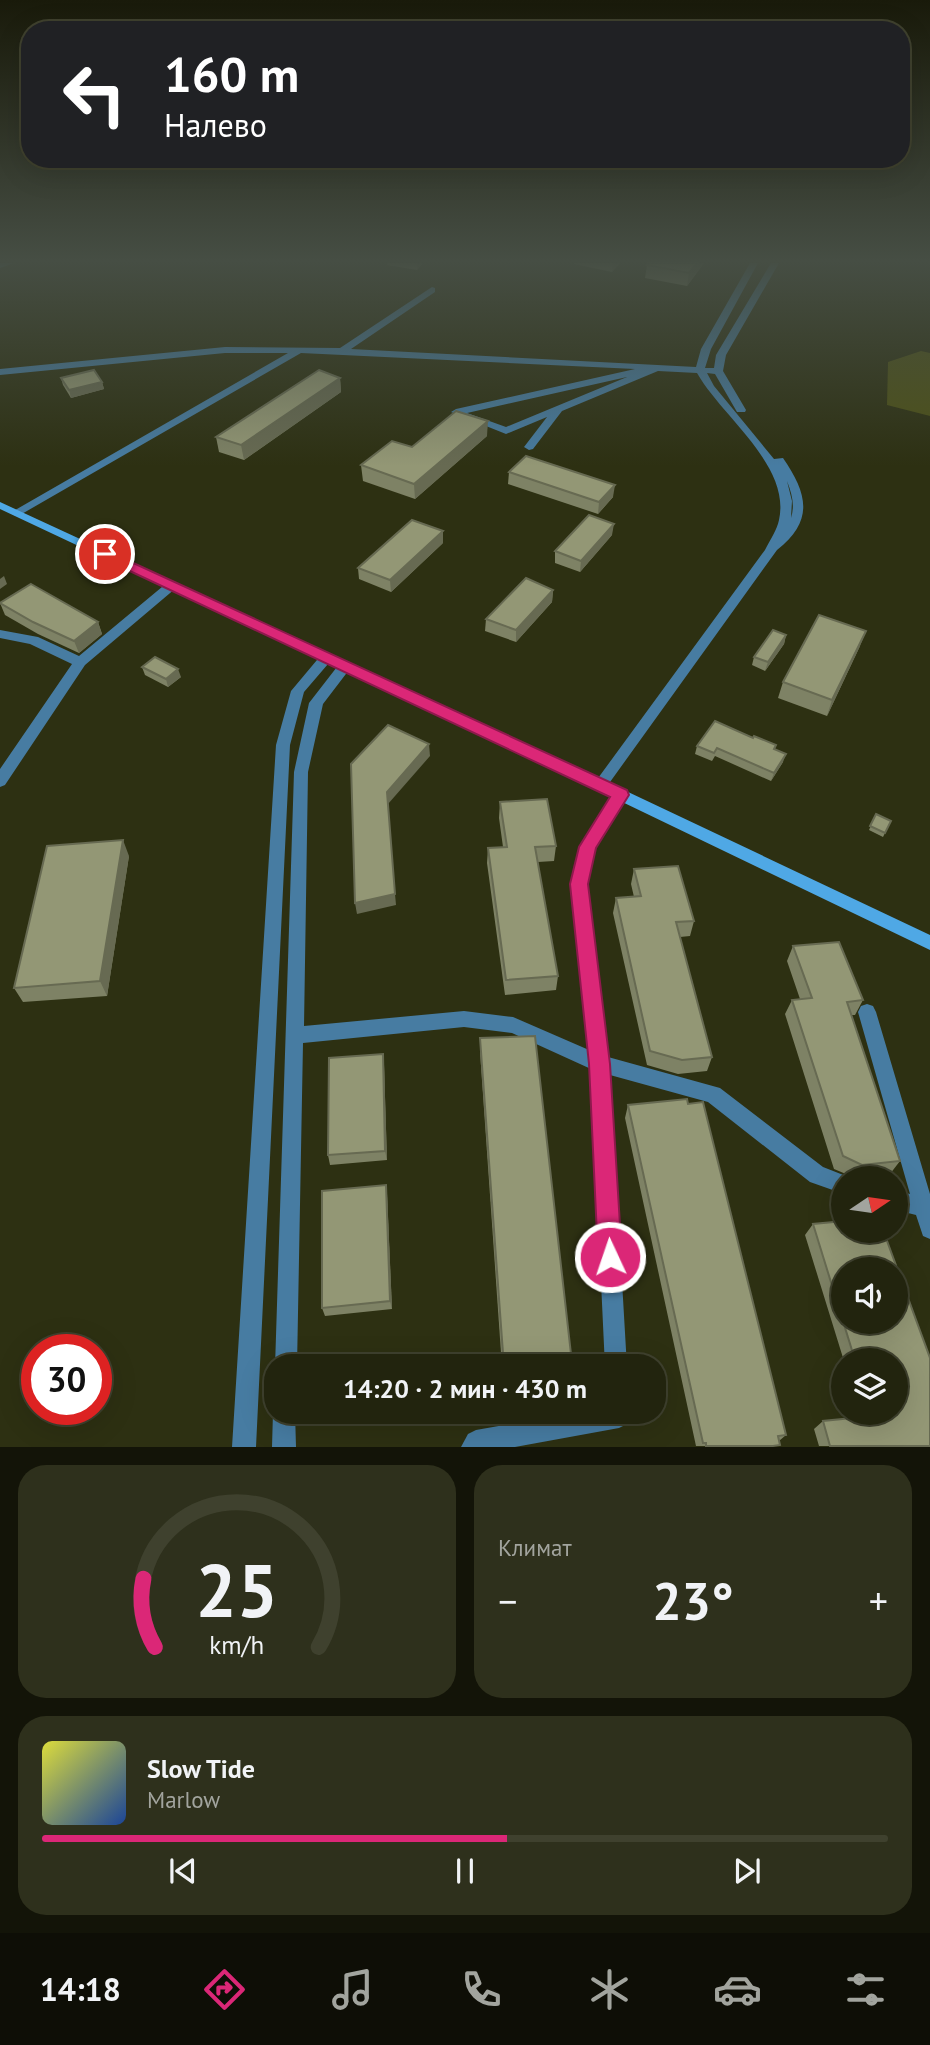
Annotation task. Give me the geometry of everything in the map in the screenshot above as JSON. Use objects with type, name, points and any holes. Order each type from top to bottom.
[{"type":"main road","points":[[0,505],[600,785],[930,943]]},
{"type":"street","points":[[342,351],[372,331]]},
{"type":"street","points":[[700,370],[706,349],[716,331]]},
{"type":"street","points":[[735,331],[721,355],[718,371],[733,399],[788,472],[800,497],[798,520],[790,534],[771,550]]},
{"type":"street","points":[[0,372],[225,350],[342,351],[718,371]]},
{"type":"street","points":[[16,513],[297,352]]},
{"type":"street","points":[[659,367],[506,431],[456,412],[659,367]]},
{"type":"street","points":[[600,785],[771,550],[785,521],[787,500],[779,476],[700,370]]},
{"type":"street","points":[[529,447],[559,409]]},
{"type":"street","points":[[0,781],[80,662],[172,585]]},
{"type":"street","points":[[0,634],[33,640],[80,662]]},
{"type":"street","points":[[244,1447],[283,745],[298,691],[327,657]]},
{"type":"street","points":[[286,1354],[301,772],[316,703],[345,666]]},
{"type":"street","points":[[616,1354],[600,1064],[579,884],[588,847],[621,795]]},
{"type":"street","points":[[867,1012],[930,1229]]},
{"type":"street","points":[[294,1035],[464,1019],[513,1026],[600,1064],[713,1094],[817,1175],[831,1180]]},
{"type":"street","points":[[908,1203],[922,1207]]},
{"type":"street","points":[[284,1424],[284,1447]]},
{"type":"street","points":[[473,1447],[476,1443],[577,1424]]},
{"type":"green space","points":[[921,351],[930,353],[930,416],[887,405],[888,362]]},
{"type":"building","points":[[94,370],[102,382],[69,390],[61,378]]},
{"type":"building","points":[[319,370],[340,378],[241,445],[216,437]]},
{"type":"building","points":[[456,411],[488,421],[414,484],[361,465],[392,441],[412,447]]},
{"type":"building","points":[[526,456],[615,485],[599,502],[509,472]]},
{"type":"building","points":[[589,515],[614,524],[581,561],[555,551]]},
{"type":"building","points":[[412,520],[443,531],[390,580],[358,568]]},
{"type":"building","points":[[526,578],[553,590],[516,630],[486,619]]},
{"type":"building","points":[[31,584],[98,622],[74,641],[0,603]]},
{"type":"building","points":[[819,615],[866,631],[832,700],[783,682]]},
{"type":"building","points":[[773,630],[786,635],[768,662],[754,657]]},
{"type":"building","points":[[155,657],[178,669],[166,679],[142,667]]},
{"type":"building","points":[[715,721],[776,745],[774,749],[786,754],[774,773],[717,748],[714,753],[697,746]]},
{"type":"building","points":[[388,725],[429,744],[387,792],[395,894],[355,903],[351,764]]},
{"type":"building","points":[[547,799],[556,846],[535,847],[558,976],[506,980],[488,848],[507,847],[500,802]]},
{"type":"building","points":[[876,814],[891,821],[885,833],[870,826]]},
{"type":"building","points":[[123,840],[100,981],[14,988],[47,846]]},
{"type":"building","points":[[678,866],[694,921],[676,922],[712,1057],[682,1060],[650,1051],[616,898],[641,896],[634,869]]},
{"type":"building","points":[[839,942],[863,1000],[847,1002],[900,1161],[862,1165],[843,1156],[792,1000],[812,998],[793,946]]},
{"type":"building","points":[[535,1036],[571,1354],[503,1354],[480,1038]]},
{"type":"building","points":[[383,1054],[385,1151],[328,1155],[329,1058]]},
{"type":"building","points":[[687,1099],[688,1104],[703,1102],[786,1435],[778,1436],[780,1445],[706,1446],[706,1443],[703,1443],[628,1105]]},
{"type":"building","points":[[386,1185],[390,1301],[322,1308],[322,1191]]},
{"type":"building","points":[[831,1222],[831,1243],[888,1243],[893,1257],[831,1257],[831,1282],[813,1224]]},
{"type":"building","points":[[908,1298],[930,1358],[930,1446],[830,1446],[823,1421],[831,1420],[831,1425],[908,1425],[908,1348],[851,1348],[847,1334],[908,1334]]},
{"type":"route","points":[[105,554],[621,795],[588,847],[579,884],[600,1064],[610,1257]]}]
